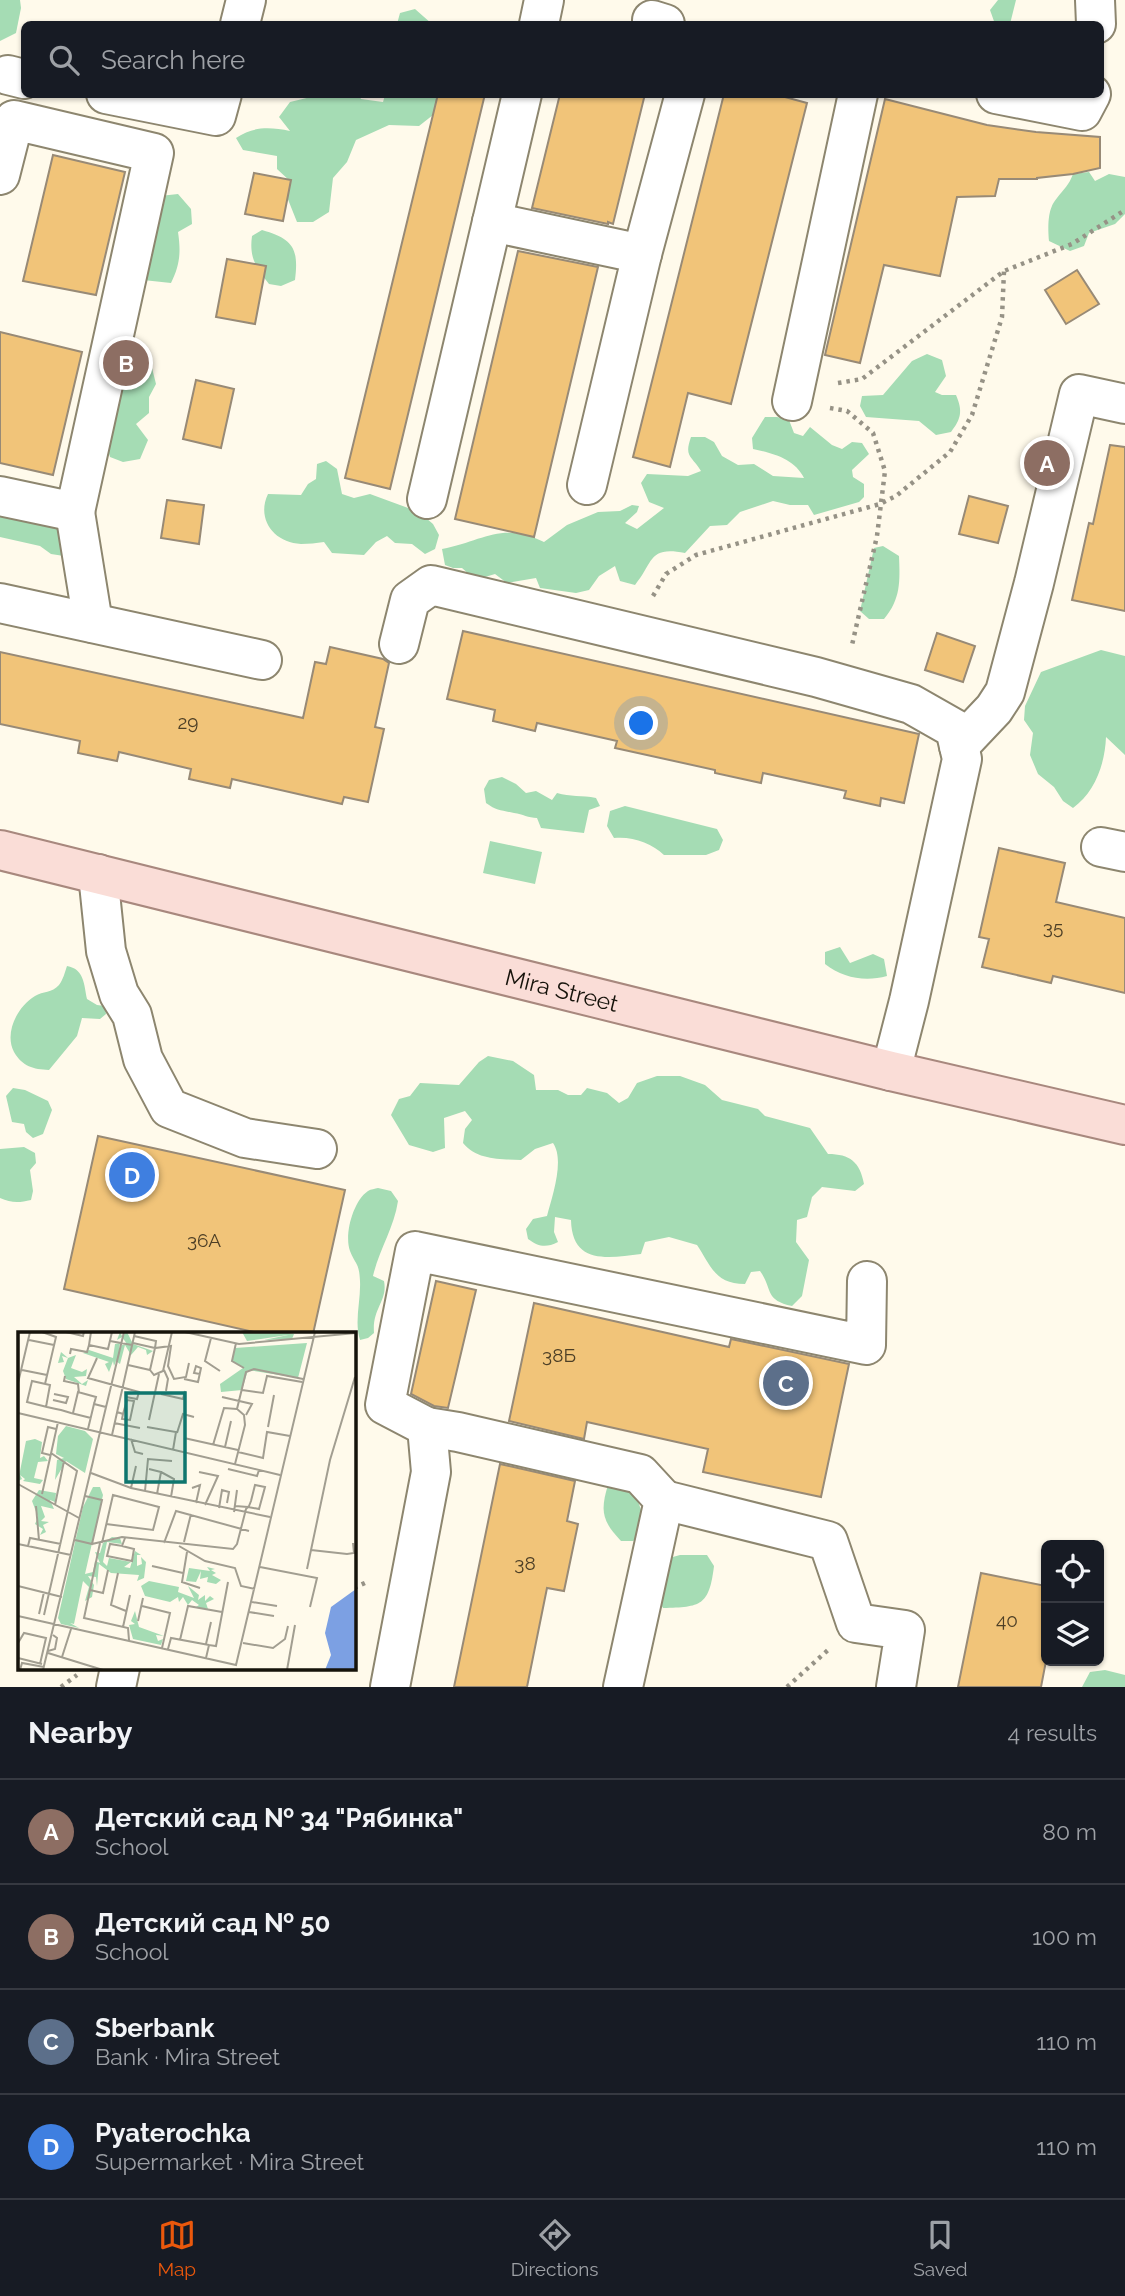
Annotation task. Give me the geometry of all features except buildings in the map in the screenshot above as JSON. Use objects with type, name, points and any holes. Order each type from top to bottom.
[{"type":"main road","name":"Mira Street","points":[[0,850],[891,1070],[1125,1125]]},
{"type":"lane","points":[[241,21],[246,0]]},
{"type":"lane","points":[[540,21],[544,0]]},
{"type":"lane","points":[[1095,0],[1096,21]]},
{"type":"lane","points":[[126,98],[216,116],[221,98]]},
{"type":"lane","points":[[427,499],[521,98]]},
{"type":"lane","points":[[587,485],[642,254],[684,98]]},
{"type":"lane","points":[[794,392],[858,98]]},
{"type":"lane","points":[[1016,98],[1082,111],[1089,98]]},
{"type":"lane","points":[[0,175],[14,120],[154,153],[75,512],[93,623]]},
{"type":"lane","points":[[492,222],[642,254]]},
{"type":"lane","points":[[959,746],[994,709],[1005,692],[1079,394],[1125,404]]},
{"type":"lane","points":[[0,496],[75,512]]},
{"type":"lane","points":[[399,644],[410,600],[431,586],[843,684],[911,704],[955,729],[962,759],[909,1001],[891,1070]]},
{"type":"lane","points":[[0,603],[262,660]]},
{"type":"lane","points":[[98,874],[106,951],[119,994],[132,1015],[143,1059],[169,1108],[244,1138],[317,1149]]},
{"type":"lane","points":[[867,1281],[866,1345],[415,1251],[385,1405],[427,1427],[640,1474],[664,1500],[828,1541],[856,1623],[905,1630],[896,1687]]},
{"type":"lane","points":[[390,1687],[431,1472],[427,1427]]},
{"type":"lane","points":[[623,1687],[664,1500]]},
{"type":"path","points":[[794,392],[862,379],[1004,271],[1072,244],[1125,210]]},
{"type":"path","points":[[635,634],[644,610],[666,574],[696,555],[880,504],[896,496],[950,452],[972,415],[1002,317],[1004,271]]},
{"type":"path","points":[[794,392],[847,411],[873,433],[885,471],[877,536],[843,684]]},
{"type":"path","points":[[787,1687],[856,1623]]},
{"type":"green space","points":[[0,0],[20,0],[21,8],[16,33],[0,41]]},
{"type":"green space","points":[[998,0],[1016,0],[1011,21],[994,21],[990,10]]},
{"type":"green space","points":[[415,9],[429,21],[398,21],[400,13]]},
{"type":"green space","points":[[307,98],[360,98],[383,102],[384,98],[442,98],[443,102],[433,115],[419,126],[389,125],[356,140],[347,162],[333,178],[329,212],[313,222],[297,222],[287,197],[291,182],[277,169],[277,156],[243,150],[236,138],[249,131],[262,129],[290,131],[279,117],[290,102]]},
{"type":"green space","points":[[1089,172],[1095,181],[1109,174],[1125,177],[1125,214],[1115,224],[1089,233],[1084,246],[1070,251],[1049,241],[1050,213],[1054,202],[1073,174]]},
{"type":"green space","points":[[178,194],[191,209],[192,224],[178,232],[179,258],[174,276],[171,283],[143,280],[160,196]]},
{"type":"green space","points":[[262,230],[281,237],[292,246],[296,260],[295,280],[281,286],[269,284],[260,272],[254,262],[251,244],[252,236]]},
{"type":"green space","points":[[119,352],[138,353],[152,368],[156,384],[149,397],[149,413],[136,424],[148,440],[140,459],[123,462],[110,457],[104,437]]},
{"type":"green space","points":[[927,354],[942,360],[946,376],[935,392],[956,395],[958,401],[960,415],[951,432],[936,435],[919,421],[866,417],[860,406],[862,396],[883,395],[912,361]]},
{"type":"green space","points":[[765,417],[789,420],[794,433],[803,436],[810,427],[832,445],[842,449],[852,442],[862,443],[869,454],[852,470],[853,477],[864,484],[864,497],[859,502],[814,515],[808,505],[773,501],[740,512],[727,525],[710,526],[685,553],[673,551],[658,554],[635,585],[620,581],[615,566],[599,576],[589,590],[576,593],[540,588],[536,578],[507,583],[495,574],[485,577],[470,575],[462,568],[445,565],[442,549],[504,533],[516,533],[544,542],[567,525],[598,512],[620,511],[632,505],[639,506],[637,512],[625,523],[637,529],[664,508],[649,502],[641,483],[647,474],[688,476],[701,471],[688,452],[691,437],[705,437],[714,442],[722,456],[738,465],[754,464],[773,476],[804,478],[789,462],[776,455],[753,449],[752,438]]},
{"type":"green space","points":[[326,461],[337,469],[342,494],[354,498],[370,494],[419,512],[433,524],[439,535],[435,549],[425,554],[412,544],[395,543],[387,536],[376,542],[364,555],[332,553],[324,542],[291,543],[276,534],[266,521],[264,512],[268,494],[301,495],[308,484],[316,479],[317,464]]},
{"type":"green space","points":[[0,505],[67,520],[64,556],[51,554],[40,546],[0,537]]},
{"type":"green space","points":[[883,546],[899,556],[898,589],[894,604],[884,619],[869,619],[860,611],[874,548]]},
{"type":"green space","points":[[1101,650],[1125,656],[1125,755],[1106,737],[1104,757],[1093,786],[1073,808],[1038,774],[1030,755],[1033,733],[1024,720],[1025,706],[1041,672]]},
{"type":"green space","points":[[502,777],[526,793],[536,791],[552,800],[557,793],[591,797],[596,798],[600,806],[589,810],[584,833],[541,828],[537,818],[499,810],[486,803],[484,789],[489,780]]},
{"type":"green space","points":[[625,806],[717,829],[723,840],[719,850],[706,855],[664,855],[641,841],[614,838],[607,826],[610,811]]},
{"type":"green space","points":[[490,841],[542,852],[535,884],[483,873]]},
{"type":"green space","points":[[840,947],[850,963],[873,954],[884,959],[887,976],[855,978],[832,969],[825,964],[825,952]]},
{"type":"green space","points":[[67,966],[80,974],[87,999],[105,1006],[106,1014],[100,1019],[82,1018],[77,1036],[49,1070],[33,1068],[21,1061],[11,1045],[14,1021],[29,1001],[59,985]]},
{"type":"green space","points":[[488,1056],[513,1061],[534,1075],[536,1090],[558,1090],[568,1095],[581,1095],[587,1088],[607,1093],[619,1103],[628,1098],[637,1083],[657,1076],[680,1076],[705,1085],[722,1100],[758,1109],[765,1116],[810,1128],[828,1154],[848,1158],[857,1165],[864,1184],[855,1191],[822,1187],[812,1197],[807,1217],[797,1220],[796,1242],[809,1260],[802,1296],[792,1306],[773,1297],[760,1271],[751,1272],[745,1284],[727,1281],[710,1267],[697,1245],[669,1237],[645,1242],[641,1254],[605,1257],[585,1252],[573,1235],[571,1220],[555,1217],[554,1232],[558,1242],[539,1245],[528,1239],[526,1229],[533,1219],[547,1216],[558,1169],[553,1143],[535,1149],[521,1160],[482,1156],[463,1143],[465,1129],[472,1120],[465,1111],[444,1118],[445,1148],[433,1152],[409,1145],[391,1115],[399,1099],[410,1096],[420,1083],[459,1085],[479,1062]]},
{"type":"green space","points":[[13,1088],[25,1090],[48,1101],[52,1110],[43,1134],[33,1138],[26,1132],[24,1124],[12,1122],[6,1096]]},
{"type":"green space","points":[[24,1147],[35,1153],[36,1163],[30,1170],[33,1191],[31,1200],[15,1202],[0,1198],[0,1149]]},
{"type":"green space","points":[[378,1188],[391,1191],[398,1201],[373,1276],[384,1281],[385,1288],[375,1317],[374,1333],[360,1340],[360,1275],[350,1251],[348,1236],[358,1202],[369,1190]]},
{"type":"green space","points":[[608,1485],[635,1492],[643,1516],[643,1534],[633,1541],[621,1541],[606,1521],[604,1502]]},
{"type":"green space","points":[[680,1555],[707,1555],[714,1566],[709,1589],[706,1597],[695,1605],[663,1608],[654,1593],[662,1560]]},
{"type":"green space","points":[[1105,1670],[1125,1675],[1125,1687],[1082,1687],[1090,1672]]},
{"type":"place","name":"Детский сад № 50","points":[[126,363]]},
{"type":"place","name":"Детский сад № 34 \"Рябинка\"","points":[[1047,463]]},
{"type":"place","name":"Pyaterochka","points":[[132,1175]]},
{"type":"place","name":"Sberbank","points":[[786,1383]]}]
